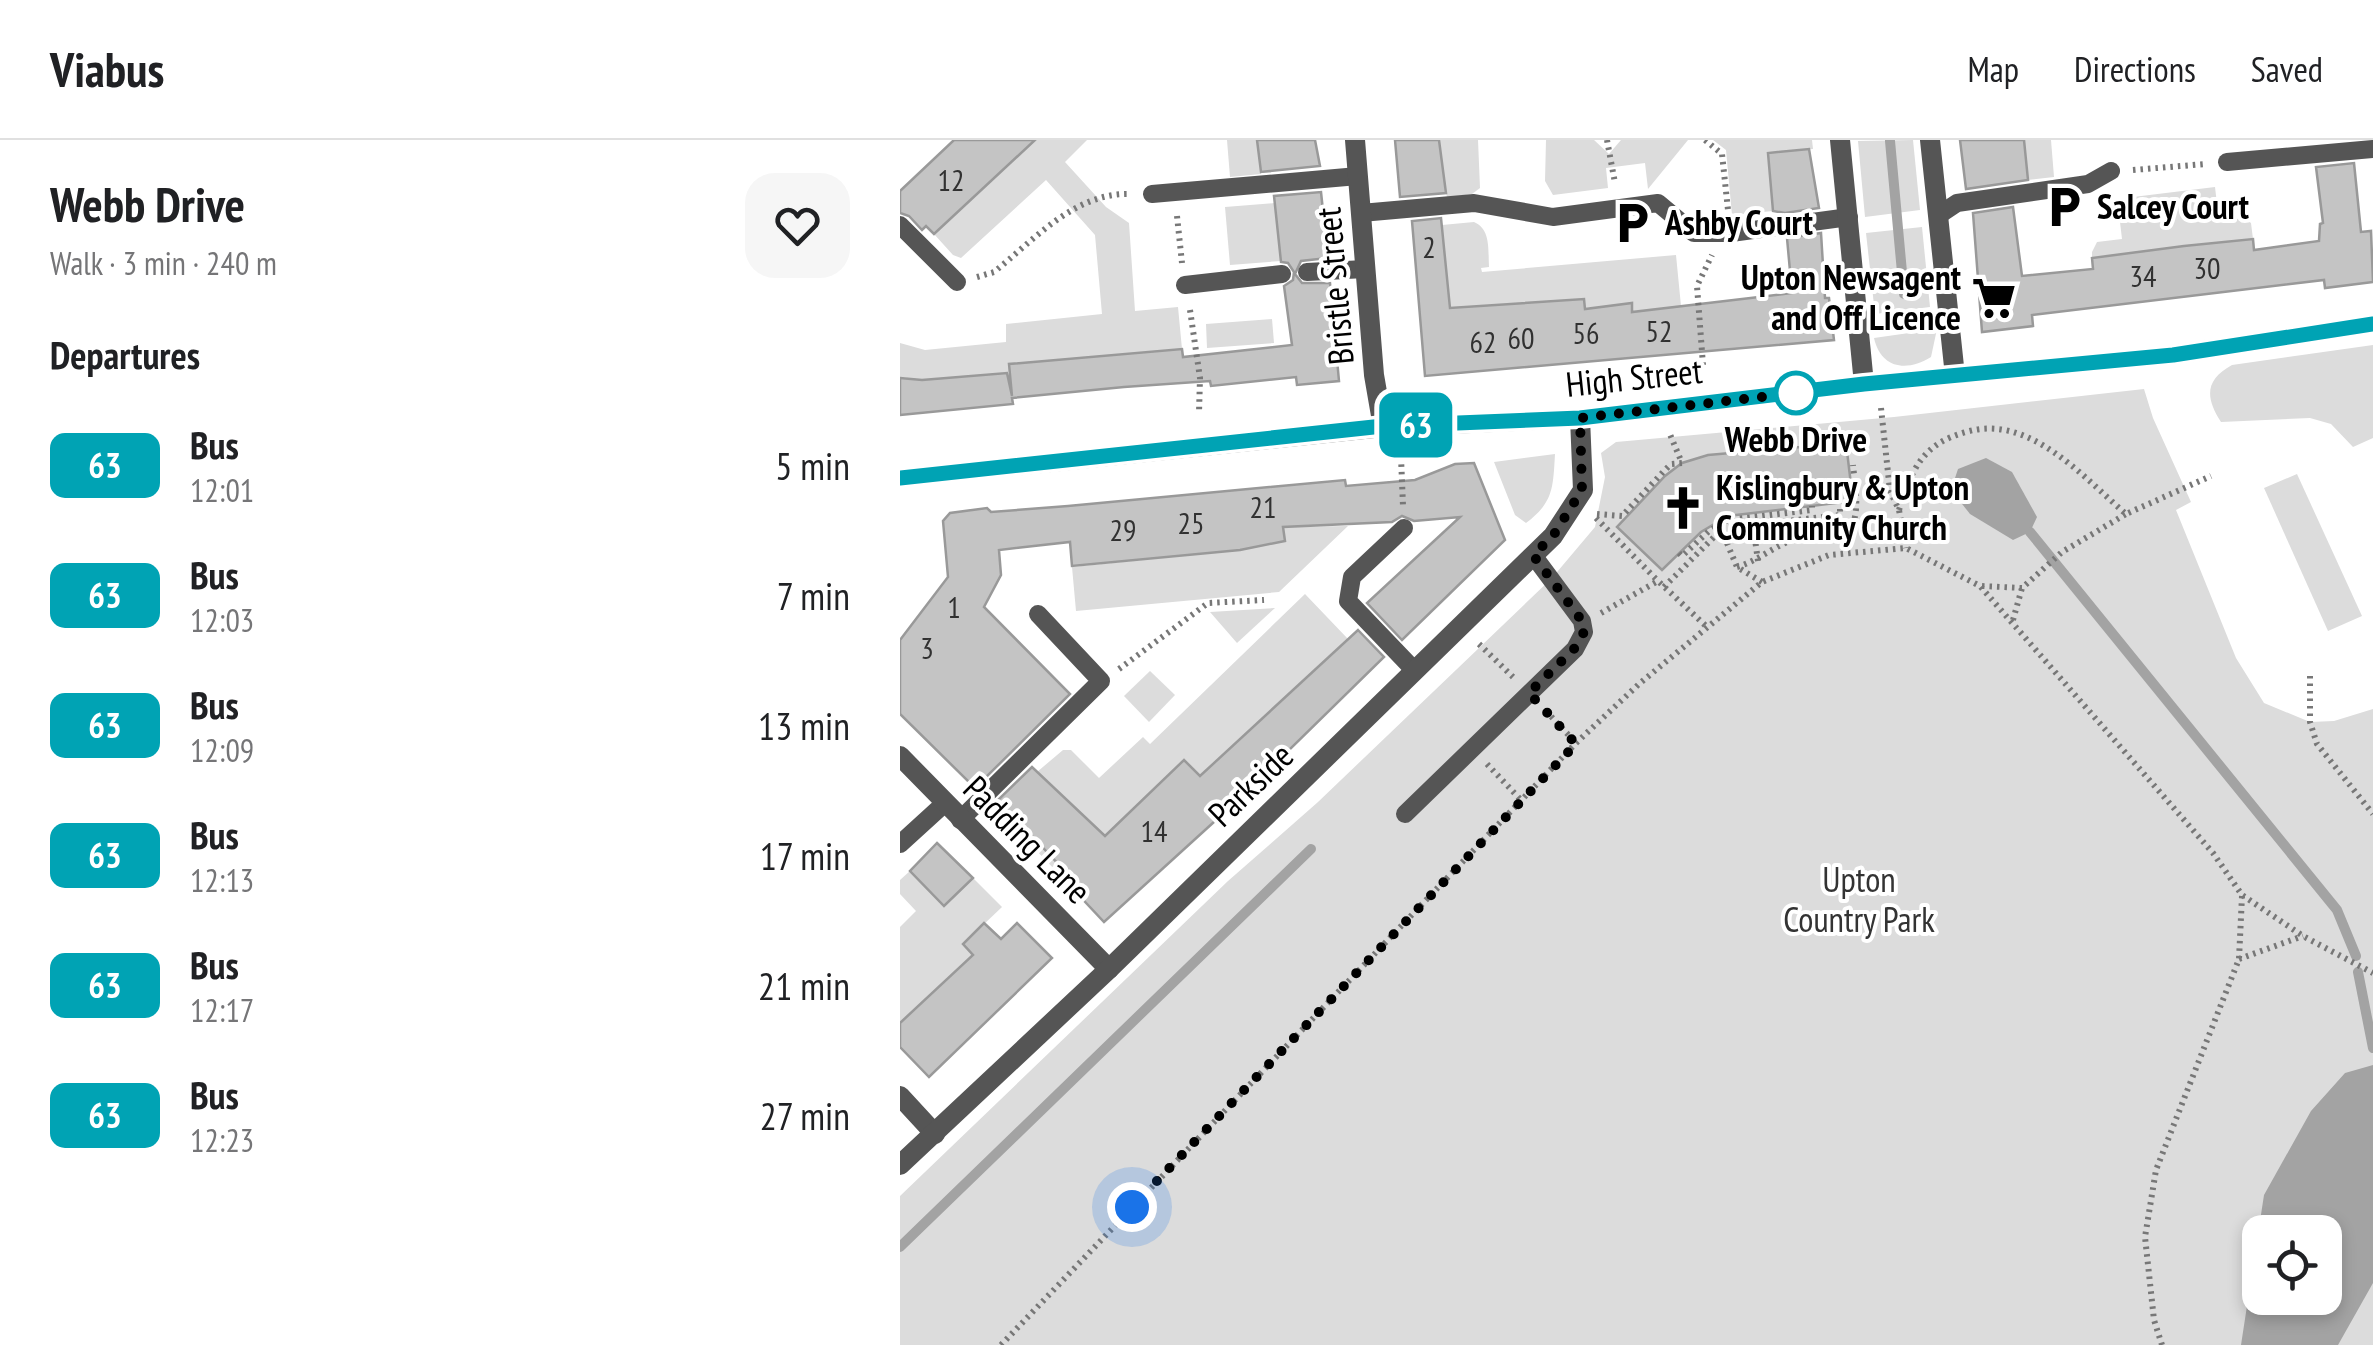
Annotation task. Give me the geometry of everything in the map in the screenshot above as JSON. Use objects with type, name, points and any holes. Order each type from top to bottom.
[{"type":"street","name":"Bristle Street","points":[[1355,140],[1374,375],[1383,426]]},
{"type":"street","points":[[1840,140],[1864,384]]},
{"type":"street","points":[[1930,140],[1955,376]]},
{"type":"street","name":"High Street","points":[[901,485],[1383,426],[1580,418],[1864,384],[2173,355],[2373,324]]},
{"type":"street","name":"Parkside","points":[[900,1166],[1109,970],[1553,536],[1582,490],[1580,418]]},
{"type":"street","name":"Padding Lane","points":[[900,756],[1109,970]]},
{"type":"street","points":[[900,1096],[935,1134]]},
{"type":"lane","points":[[2227,162],[2373,149]]},
{"type":"lane","points":[[1938,215],[1957,203],[2088,184],[2112,172]]},
{"type":"lane","points":[[1152,194],[1358,176]]},
{"type":"lane","points":[[1360,213],[1474,203],[1553,217],[1658,203],[1694,233],[1727,234],[1849,216]]},
{"type":"lane","points":[[900,225],[957,282]]},
{"type":"lane","points":[[1307,272],[1364,269]]},
{"type":"lane","points":[[1186,285],[1282,274]]},
{"type":"lane","points":[[1404,528],[1352,577],[1348,600],[1415,671]]},
{"type":"lane","points":[[1405,814],[1574,649],[1584,632],[1582,621],[1533,555]]},
{"type":"lane","points":[[960,820],[1102,681],[1038,614]]},
{"type":"lane","points":[[900,844],[945,803]]},
{"type":"path","points":[[1607,140],[1617,208]]},
{"type":"path","points":[[1703,365],[1697,286],[1727,234],[1722,154],[1705,140]]},
{"type":"path","points":[[2112,172],[2227,162]]},
{"type":"path","points":[[1175,193],[1196,344],[1199,413]]},
{"type":"path","points":[[957,282],[994,272],[1075,206],[1112,194],[1152,194]]},
{"type":"path","points":[[1864,384],[1882,409],[1890,491],[1899,510],[1906,548]]},
{"type":"path","points":[[1899,510],[1910,476],[1924,455],[1942,438],[1979,428],[2021,434],[2050,450],[2126,514]]},
{"type":"path","points":[[1594,513],[1622,516],[1671,464],[1682,463],[1669,430]]},
{"type":"path","points":[[1401,457],[1404,528]]},
{"type":"path","points":[[1737,567],[1758,561],[1799,538],[1836,540],[1850,530],[1856,513],[1853,466]]},
{"type":"path","points":[[2013,621],[2022,588],[2062,552],[2126,514],[2211,476]]},
{"type":"path","points":[[1596,503],[1594,513],[1606,530],[1707,627]]},
{"type":"path","points":[[1687,564],[1681,554],[1728,520],[1812,510],[1812,506]]},
{"type":"path","points":[[1758,561],[1753,524],[1759,521],[1856,513]]},
{"type":"path","points":[[1582,621],[1661,584],[1687,564],[1716,527]]},
{"type":"path","points":[[1716,527],[1737,567],[1762,582]]},
{"type":"path","points":[[1001,1345],[1576,744],[1762,582],[1829,555],[1906,548],[1980,586],[2213,853],[2242,895],[2303,936],[2373,972]]},
{"type":"path","points":[[1980,586],[2022,588]]},
{"type":"path","points":[[1102,681],[1208,604],[1264,600]]},
{"type":"path","points":[[1459,628],[1529,693],[1576,744]]},
{"type":"path","points":[[2310,676],[2310,722],[2317,744],[2373,814]]},
{"type":"path","points":[[1472,749],[1521,800]]},
{"type":"path","points":[[2162,1345],[2154,1320],[2145,1238],[2156,1170],[2239,959],[2242,895]]},
{"type":"path","points":[[2239,959],[2303,936]]},
{"type":"green space","points":[[1035,140],[1087,140],[1065,162],[1106,207],[1129,223],[1135,311],[1178,307],[1182,349],[1038,362],[1010,372],[967,377],[900,377],[900,343],[925,350],[1006,342],[1006,324],[1102,314],[1095,235],[1046,180],[961,258],[953,255],[934,234]]},
{"type":"green space","points":[[1227,140],[1257,140],[1261,174],[1230,177]]},
{"type":"green space","points":[[1439,140],[1478,140],[1480,188],[1472,194],[1447,198]]},
{"type":"green space","points":[[1546,140],[1594,140],[1609,154],[1621,140],[1688,140],[1648,189],[1645,163],[1606,168],[1608,188],[1553,195],[1545,181]]},
{"type":"green space","points":[[1713,140],[1812,140],[1813,149],[1768,153],[1773,211],[1732,215],[1726,150]]},
{"type":"green space","points":[[1913,140],[1920,210],[1865,217],[1858,141]]},
{"type":"green space","points":[[2024,140],[2051,140],[2054,177],[2028,180]]},
{"type":"green space","points":[[2215,187],[2219,221],[2244,218],[2251,223],[2253,239],[2092,258],[2097,242],[2122,239],[2118,205],[2133,203],[2133,197]]},
{"type":"green space","points":[[1275,203],[1281,261],[1230,265],[1225,207]]},
{"type":"green space","points":[[1474,222],[1488,241],[1489,267],[1481,268],[1482,272],[1676,255],[1681,306],[1632,312],[1632,304],[1585,308],[1583,299],[1502,304],[1458,319],[1444,306],[1419,308],[1416,273],[1446,271],[1442,225]]},
{"type":"green space","points":[[1922,227],[1930,307],[1875,314],[1866,233]]},
{"type":"green space","points":[[1272,319],[1274,343],[1207,348],[1206,324]]},
{"type":"green space","points":[[1937,329],[1931,357],[1913,365],[1889,362],[1874,338]]},
{"type":"green space","points":[[2373,345],[2373,438],[2353,447],[2331,424],[2310,418],[2221,422],[2212,405],[2212,383],[2232,365]]},
{"type":"green space","name":"Upton Country Park","points":[[2144,389],[2191,502],[2176,510],[2236,658],[2264,703],[2310,722],[2334,721],[2373,709],[2373,1345],[900,1345],[900,1196],[1552,578],[1595,527],[1605,477],[1601,453],[1616,442]]},
{"type":"green space","points":[[1555,454],[1547,501],[1526,523],[1515,515],[1494,462]]},
{"type":"green space","points":[[2297,474],[2362,616],[2328,631],[2264,488]]},
{"type":"green space","points":[[1348,526],[1279,592],[1076,611],[1072,567],[1285,541],[1283,527]]},
{"type":"green space","points":[[1305,594],[1348,639],[1123,855],[1101,832],[1058,873],[1030,844],[1070,805],[1037,772],[1063,750],[1071,750],[1099,778],[1143,737],[1150,744]]},
{"type":"green space","points":[[1275,608],[1237,643],[1210,612]]},
{"type":"green space","points":[[1150,671],[1175,695],[1149,722],[1124,696]]},
{"type":"green space","points":[[910,871],[944,906],[973,878],[1002,907],[963,944],[1011,997],[986,1023],[945,981],[900,1023],[900,927],[916,911],[900,894],[900,880]]},
{"type":"shaded area","points":[[1986,458],[2012,472],[2037,517],[2030,532],[2013,540],[1970,514],[1951,490],[1958,469]]},
{"type":"shaded area","points":[[2373,1065],[2373,1283],[2338,1345],[2241,1345],[2246,1315],[2342,1315],[2342,1215],[2261,1215],[2264,1195],[2311,1111],[2345,1073]]},
{"type":"building","points":[[954,140],[1035,140],[934,234],[900,213],[900,191]]},
{"type":"building","points":[[1257,140],[1315,140],[1320,166],[1261,172]]},
{"type":"building","points":[[1395,140],[1439,140],[1446,193],[1400,197]]},
{"type":"building","points":[[1960,140],[2024,140],[2028,180],[1966,189]]},
{"type":"building","points":[[1809,149],[1819,208],[1773,211],[1768,153]]},
{"type":"building","points":[[2354,163],[2361,232],[2371,231],[2373,282],[2325,288],[2324,280],[2032,315],[2033,326],[1982,332],[1973,213],[2013,207],[2022,276],[2093,269],[2092,258],[2184,246],[2253,239],[2254,250],[2319,241],[2323,223],[2316,167]]},
{"type":"building","points":[[1321,192],[1328,258],[1301,261],[1295,274],[1302,283],[1330,283],[1339,381],[1297,385],[1296,377],[1211,386],[1210,381],[1124,387],[1012,398],[1013,404],[900,415],[900,378],[922,380],[1007,373],[1012,396],[1009,364],[1182,349],[1183,357],[1292,345],[1284,286],[1293,280],[1294,272],[1288,263],[1281,262],[1274,196]]},
{"type":"building","points":[[1441,218],[1450,308],[1584,299],[1585,309],[1632,303],[1632,312],[1792,293],[1787,238],[1821,233],[1825,298],[1829,298],[1834,340],[1425,376],[1412,221]]},
{"type":"building","points":[[1846,443],[1853,501],[1728,516],[1701,532],[1662,570],[1617,527],[1682,463],[1708,455]]},
{"type":"building","points":[[1474,463],[1505,540],[1402,640],[1367,603],[1460,517],[1414,521],[1402,516],[1392,522],[1283,527],[1285,541],[1240,550],[1072,566],[1070,542],[999,550],[1001,575],[984,607],[1070,694],[975,788],[900,714],[900,640],[948,577],[943,521],[950,513],[1345,480],[1346,486],[1415,480],[1455,464]]},
{"type":"building","points":[[1358,630],[1384,657],[1237,801],[1104,922],[1058,873],[1062,868],[998,800],[1032,767],[1105,836],[1184,760],[1200,776]]},
{"type":"building","points":[[937,843],[973,878],[944,906],[910,871]]},
{"type":"building","points":[[984,923],[1001,939],[1017,923],[1052,958],[929,1077],[900,1047],[900,1023],[973,955],[963,944]]},
{"type":"waterway","points":[[1890,141],[1904,294]]},
{"type":"waterway","points":[[2030,532],[2337,910],[2356,956]]},
{"type":"waterway","points":[[900,1247],[1311,849]]},
{"type":"waterway","points":[[2358,972],[2373,1048]]},
{"type":"bus line","name":"63","points":[[900,478],[1383,426],[1580,418],[1864,384],[2173,355],[2373,324]]},
{"type":"place","name":"Salcey Court","points":[[2064,207]]},
{"type":"place","name":"Ashby Court","points":[[1632,223]]},
{"type":"place","name":"Upton Newsagent and Off Licence","points":[[1994,298]]},
{"type":"place","name":"Webb Drive","points":[[1796,393]]},
{"type":"place","name":"Kislingbury & Upton Community Church","points":[[1683,508]]},
{"type":"route","points":[[1132,1207],[1576,744],[1529,693],[1574,649],[1584,632],[1582,621],[1533,555],[1553,536],[1582,490],[1580,418],[1796,393]]}]
